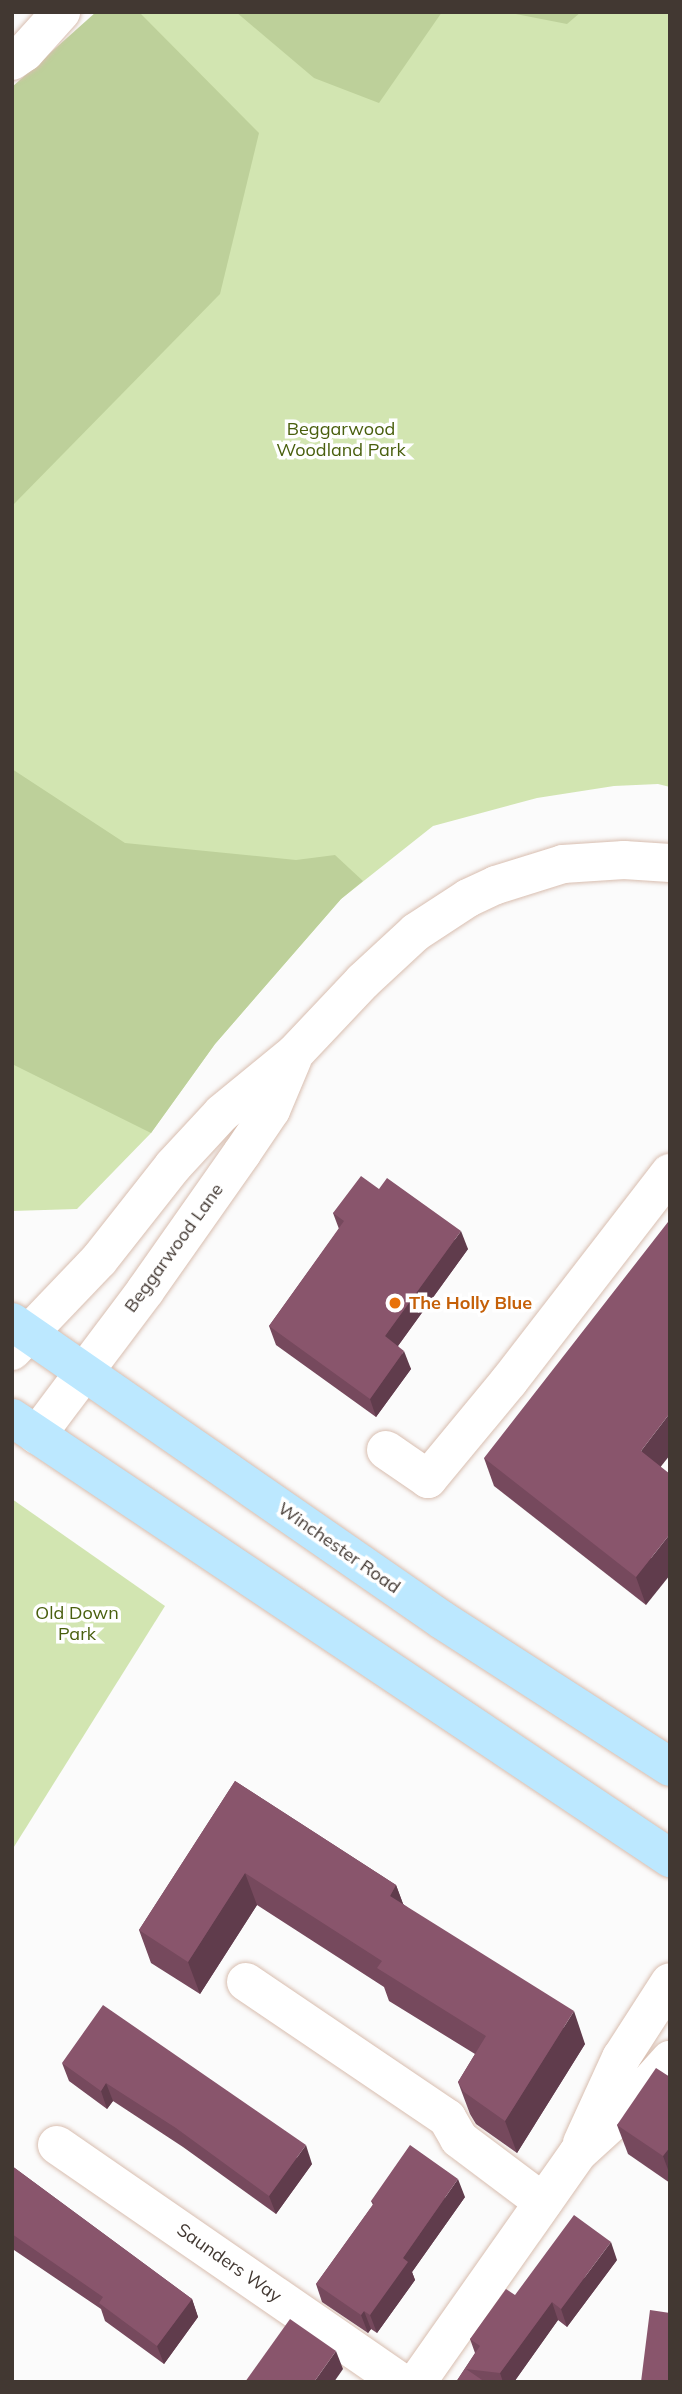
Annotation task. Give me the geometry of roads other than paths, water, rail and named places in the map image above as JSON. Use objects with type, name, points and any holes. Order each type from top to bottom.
[{"type":"main road","name":"Winchester Road","points":[[17,1335],[85,1370],[442,1620],[670,1767]]},
{"type":"main road","points":[[25,1427],[670,1858]]},
{"type":"street","points":[[12,61],[24,52],[61,12]]},
{"type":"street","name":"Beggarwood Lane","points":[[17,1335],[99,1260],[173,1166],[222,1113],[295,1053],[389,956],[416,932],[468,898],[496,885],[563,864],[624,860],[670,863]]},
{"type":"street","name":"Beggarwood Lane","points":[[25,1427],[85,1370],[145,1291],[271,1110],[295,1053]]},
{"type":"street","points":[[386,1450],[428,1479],[509,1381],[670,1173]]},
{"type":"street","points":[[246,1982],[447,2118],[459,2139],[543,2202]]},
{"type":"street","points":[[418,2382],[578,2153],[621,2059],[670,1982]]},
{"type":"street","points":[[578,2153],[624,2111],[670,2060]]},
{"type":"street","name":"Saunders Way","points":[[57,2146],[400,2382]]},
{"type":"place","name":"The Holly Blue","points":[[395,1303]]},
{"type":"park label","name":"Beggarwood Woodland Park","points":[[341,440]]},
{"type":"park label","name":"Old Down Park","points":[[77,1624]]}]
